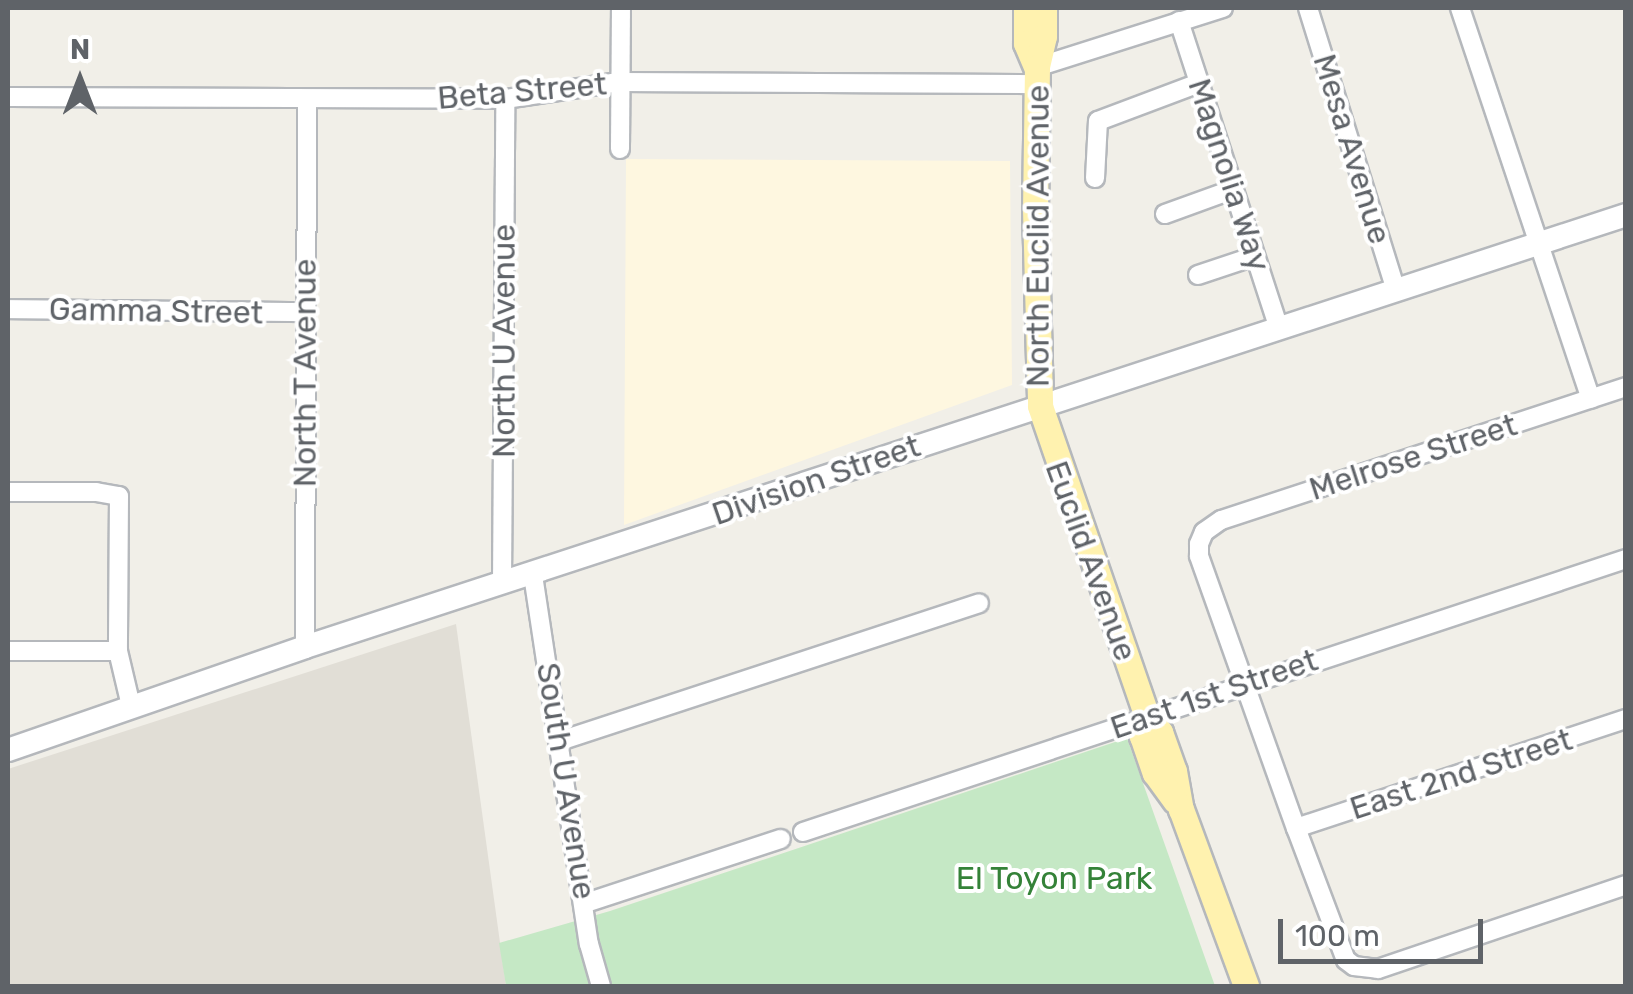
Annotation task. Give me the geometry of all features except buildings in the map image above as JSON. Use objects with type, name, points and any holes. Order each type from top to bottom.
[{"type":"main road","name":"North Euclid Avenue","points":[[1026,8],[1026,42],[1036,76]]},
{"type":"main road","name":"North Euclid Avenue","points":[[1040,406],[1034,280],[1036,76],[1044,36],[1044,8]]},
{"type":"main road","name":"Division Street","points":[[8,750],[304,647],[1626,215]]},
{"type":"main road","name":"Euclid Avenue","points":[[1040,406],[1146,716],[1142,736],[1145,746],[1156,773],[1181,810],[1246,986]]},
{"type":"street","points":[[620,8],[620,149]]},
{"type":"street","name":"Beta Street","points":[[8,97],[506,98],[619,82],[1036,76],[1222,8]]},
{"type":"street","name":"Mesa Avenue","points":[[1308,8],[1396,291]]},
{"type":"street","points":[[1460,8],[1591,400]]},
{"type":"street","name":"Magnolia Way","points":[[1179,22],[1279,329]]},
{"type":"street","points":[[1095,178],[1098,121],[1199,83]]},
{"type":"street","name":"North T Avenue","points":[[304,647],[308,98]]},
{"type":"street","name":"North U Avenue","points":[[502,584],[506,98]]},
{"type":"street","points":[[1164,214],[1234,189]]},
{"type":"street","points":[[1198,275],[1255,256]]},
{"type":"street","name":"Gamma Street","points":[[8,310],[304,312]]},
{"type":"street","name":"Melrose Street","points":[[1244,682],[1199,556],[1204,532],[1221,520],[1626,387]]},
{"type":"street","points":[[8,492],[96,492],[118,496],[118,651],[131,706]]},
{"type":"street","name":"East 1st Street","points":[[803,832],[1244,682],[1626,559]]},
{"type":"street","name":"South U Avenue","points":[[533,575],[586,903],[589,944],[601,986]]},
{"type":"street","points":[[560,741],[978,602]]},
{"type":"street","points":[[8,651],[118,651]]},
{"type":"street","points":[[1244,682],[1346,960],[1354,966],[1378,969],[1626,886]]},
{"type":"street","name":"East 2nd Street","points":[[1296,828],[1626,720]]},
{"type":"street","points":[[586,903],[781,840]]},
{"type":"shaded area","points":[[626,159],[1010,161],[1012,385],[624,525]]},
{"type":"shaded area","points":[[456,624],[506,986],[8,986],[8,769]]},
{"type":"green space","name":"El Toyon Park","points":[[1127,738],[1215,986],[506,986],[499,943],[610,911]]}]
